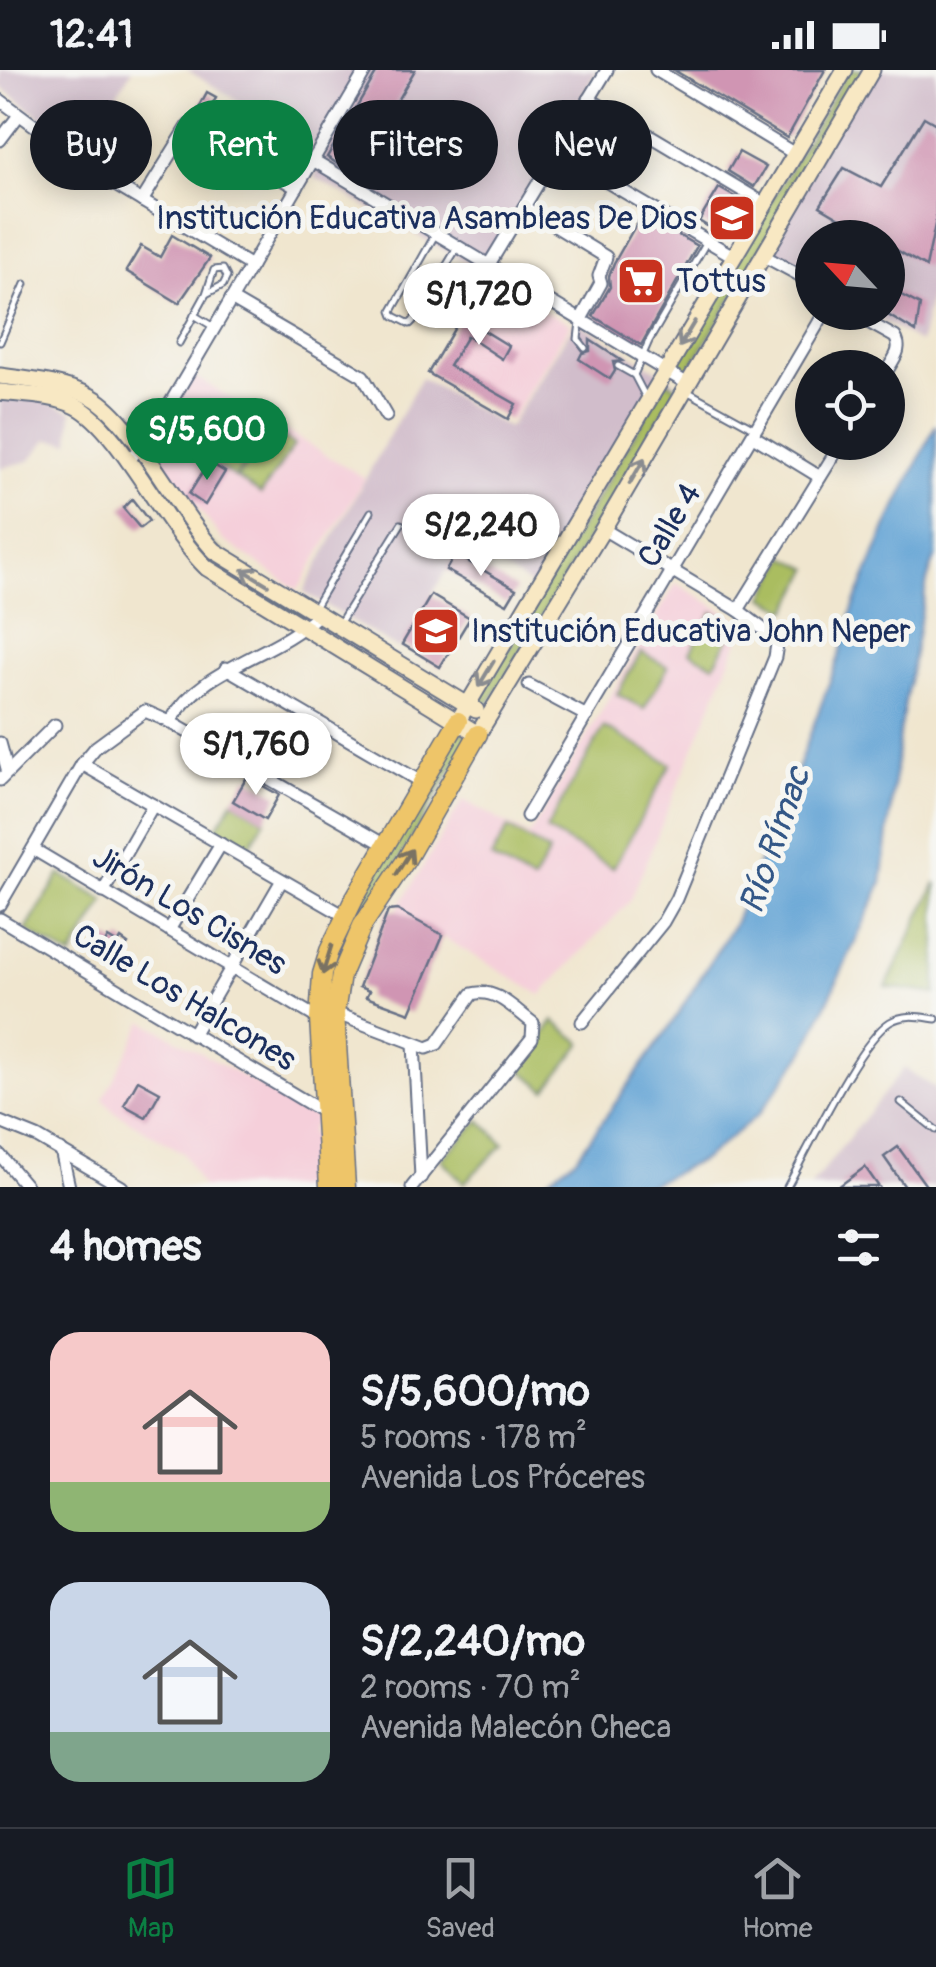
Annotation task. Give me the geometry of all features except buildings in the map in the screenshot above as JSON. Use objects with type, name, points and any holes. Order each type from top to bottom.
[{"type":"main road","points":[[346,1187],[334,1116],[322,974],[345,916],[845,70]]},
{"type":"main road","points":[[327,1016],[348,952],[603,529],[872,70]]},
{"type":"main road","points":[[0,376],[46,382],[91,397],[119,420],[192,526],[215,550],[374,648],[462,713],[478,734]]},
{"type":"main road","points":[[0,392],[77,406],[99,424],[192,554],[207,568],[364,664],[462,713],[488,717]]},
{"type":"main road","points":[[364,664],[374,648]]},
{"type":"main road","points":[[329,1187],[334,1116]]},
{"type":"street","points":[[366,70],[313,160],[665,370],[686,387]]},
{"type":"street","points":[[607,70],[590,99],[764,204]]},
{"type":"street","points":[[656,70],[794,154]]},
{"type":"street","points":[[0,100],[112,184],[251,266]]},
{"type":"street","points":[[0,140],[19,115]]},
{"type":"street","points":[[142,201],[172,152]]},
{"type":"street","points":[[126,462],[151,436],[296,190]]},
{"type":"street","points":[[488,266],[535,190]]},
{"type":"street","points":[[622,190],[733,256]]},
{"type":"street","points":[[524,207],[606,257],[599,276],[602,283],[581,319]]},
{"type":"street","points":[[764,256],[795,273]]},
{"type":"street","points":[[231,299],[363,376],[386,416]]},
{"type":"street","name":"Calle 4","points":[[527,816],[815,330]]},
{"type":"street","points":[[881,330],[895,338],[898,350]]},
{"type":"street","points":[[755,433],[820,477]]},
{"type":"street","points":[[738,610],[831,460]]},
{"type":"street","points":[[582,1022],[663,922],[676,899],[777,644],[738,610],[603,529]]},
{"type":"street","points":[[170,722],[178,708],[226,668],[304,628],[315,613]]},
{"type":"street","points":[[226,668],[422,782]]},
{"type":"street","points":[[529,685],[587,716]]},
{"type":"street","points":[[0,906],[82,764],[96,747],[138,713],[153,713],[170,722],[385,844]]},
{"type":"street","points":[[4,776],[55,725]]},
{"type":"street","points":[[0,743],[4,776]]},
{"type":"street","points":[[82,764],[345,916]]},
{"type":"street","points":[[103,892],[153,805]]},
{"type":"street","points":[[170,930],[220,844]]},
{"type":"street","name":"Jirón Los Cisnes","points":[[33,849],[231,967],[327,1016],[414,1044]]},
{"type":"street","points":[[192,1035],[282,880]]},
{"type":"street","name":"Calle Los Halcones","points":[[0,919],[334,1116]]},
{"type":"street","points":[[472,994],[494,994],[533,1023],[532,1038],[416,1182],[414,1044],[426,1048],[436,1044],[472,994]]},
{"type":"street","points":[[0,1122],[61,1150],[122,1187]]},
{"type":"street","points":[[61,1150],[69,1187]]},
{"type":"street","points":[[0,1155],[26,1187]]},
{"type":"lane","points":[[435,235],[392,311],[394,316],[406,323],[414,321],[457,248]]},
{"type":"lane","points":[[634,375],[707,241]]},
{"type":"lane","points":[[179,344],[206,294],[214,270],[223,268],[227,277],[223,285],[206,294]]},
{"type":"lane","points":[[0,342],[25,284]]},
{"type":"lane","points":[[194,315],[215,327]]},
{"type":"lane","points":[[581,319],[578,338],[585,348]]},
{"type":"lane","points":[[618,366],[634,375],[647,400]]},
{"type":"lane","points":[[686,387],[755,433]]},
{"type":"lane","points":[[315,613],[372,512]]},
{"type":"lane","points":[[338,626],[401,524]]},
{"type":"lane","points":[[787,1187],[858,1059],[880,1030],[899,1018],[936,1019]]},
{"type":"lane","points":[[901,1102],[936,1130]]},
{"type":"shaded area","points":[[0,70],[132,70],[113,100],[30,100],[30,109],[0,86]]},
{"type":"shaded area","points":[[187,70],[597,70],[580,100],[518,100],[518,190],[528,190],[481,271],[337,190],[498,190],[498,100],[333,100],[333,188],[314,177],[323,156],[313,147],[313,100],[237,100]]},
{"type":"shaded area","points":[[860,70],[936,70],[936,269],[920,343],[898,330],[905,330],[905,220],[795,220],[795,268],[756,244]]},
{"type":"shaded area","points":[[485,276],[571,323],[510,421],[428,373]]},
{"type":"shaded area","points":[[576,321],[674,381],[549,596],[462,544],[399,649],[303,592],[421,378],[508,428]]},
{"type":"shaded area","points":[[192,375],[365,478],[298,590],[223,540],[157,455],[157,436]]},
{"type":"shaded area","points":[[0,386],[72,411],[70,442],[48,439],[29,461],[0,468]]},
{"type":"shaded area","points":[[676,583],[745,624],[630,901],[541,995],[397,910],[463,800],[529,836]]},
{"type":"shaded area","points":[[144,1021],[317,1118],[310,1133],[315,1137],[310,1152],[312,1187],[202,1187],[183,1153],[113,1111],[103,1099]]},
{"type":"shaded area","points":[[904,1068],[936,1089],[936,1187],[810,1187]]},
{"type":"green space","points":[[849,70],[868,70],[687,374],[673,366]]},
{"type":"green space","points":[[666,380],[678,388],[489,703],[482,703],[480,699]]},
{"type":"green space","points":[[245,415],[267,429],[235,477],[213,463]]},
{"type":"green space","points":[[271,429],[294,445],[261,494],[237,478]]},
{"type":"green space","points":[[138,457],[188,527],[307,615],[305,620],[198,554],[134,459]]},
{"type":"green space","points":[[786,557],[810,569],[788,610],[764,597]]},
{"type":"green space","points":[[713,612],[736,625],[714,665],[690,652]]},
{"type":"green space","points":[[641,652],[668,667],[644,709],[617,694]]},
{"type":"green space","points":[[604,727],[671,764],[613,868],[546,830]]},
{"type":"green space","points":[[457,731],[471,736],[397,863],[323,1007],[336,945]]},
{"type":"green space","points":[[233,801],[265,820],[247,851],[214,832]]},
{"type":"green space","points":[[508,828],[549,852],[533,882],[491,858]]},
{"type":"green space","points":[[60,874],[105,901],[71,957],[26,930]]},
{"type":"green space","points":[[936,883],[936,994],[886,987]]},
{"type":"green space","points":[[554,1021],[582,1043],[546,1090],[518,1067]]},
{"type":"green space","points":[[480,1120],[504,1144],[464,1183],[441,1159]]},
{"type":"water","name":"Río Rímac","points":[[936,425],[936,555],[927,581],[900,730],[882,883],[805,1051],[759,1114],[704,1159],[644,1187],[538,1187],[577,1157],[671,1025],[734,924],[792,783],[853,608],[885,530]]},
{"type":"place","name":"Institución Educativa Asambleas De Dios","points":[[732,218]]},
{"type":"place","name":"Tottus","points":[[641,281]]},
{"type":"place","name":"Institución Educativa John Neper","points":[[436,631]]}]
